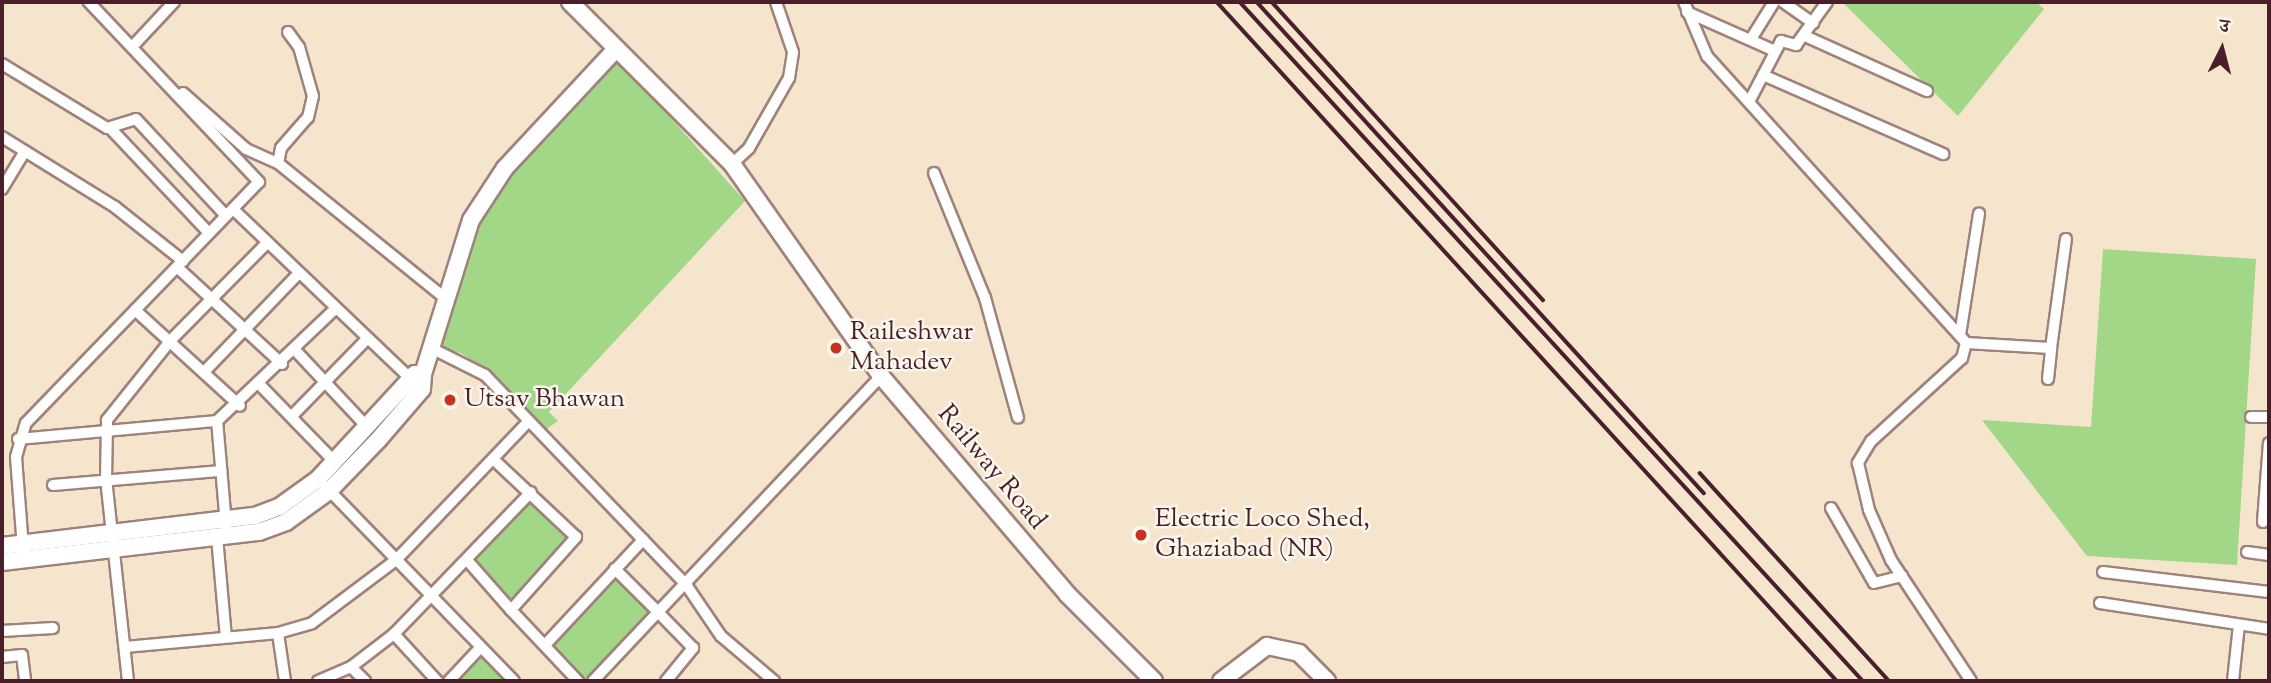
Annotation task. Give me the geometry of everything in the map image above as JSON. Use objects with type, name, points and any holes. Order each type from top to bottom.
[{"type":"street","points":[[23,551],[18,439],[135,310],[259,182],[89,2]]},
{"type":"street","points":[[132,47],[174,2]]},
{"type":"street","name":"Railway Road","points":[[570,2],[732,164],[881,376],[1059,586],[1154,681]]},
{"type":"street","points":[[732,164],[749,148],[789,78],[793,52],[776,2]]},
{"type":"street","points":[[1751,39],[1774,2]]},
{"type":"street","points":[[1783,2],[1813,23]]},
{"type":"street","points":[[1750,100],[1781,41],[1796,46],[1827,2]]},
{"type":"street","points":[[1686,6],[1775,51]]},
{"type":"street","points":[[1686,6],[1707,57],[1750,100],[1963,339],[2051,348]]},
{"type":"street","points":[[278,163],[281,148],[308,117],[313,96],[299,47],[288,32]]},
{"type":"street","points":[[1805,36],[1927,90]]},
{"type":"street","points":[[2,562],[23,551],[111,539],[223,531],[286,522],[420,381],[433,349],[445,298],[471,220],[488,193],[617,49]]},
{"type":"street","points":[[2,64],[111,129],[209,233]]},
{"type":"street","points":[[149,65],[246,149],[278,163],[445,298]]},
{"type":"street","points":[[1763,75],[1943,154]]},
{"type":"street","points":[[111,129],[135,119],[229,212],[267,243],[366,340],[420,381]]},
{"type":"street","points":[[2,137],[115,207],[180,264],[212,299],[282,364]]},
{"type":"street","points":[[2,190],[25,151]]},
{"type":"street","points":[[934,173],[985,298],[1018,418]]},
{"type":"street","points":[[1971,681],[1902,576],[1869,510],[1858,463],[1871,441],[1962,358],[1979,213]]},
{"type":"street","points":[[2049,379],[2066,239]]},
{"type":"street","points":[[128,681],[111,539],[103,433],[114,405],[171,340],[267,243]]},
{"type":"street","points":[[204,372],[298,274]]},
{"type":"street","points":[[135,310],[171,340],[240,406]]},
{"type":"street","points":[[18,439],[217,421],[240,406],[334,310]]},
{"type":"street","points":[[292,416],[366,340]]},
{"type":"street","points":[[433,349],[485,375],[687,586],[721,636],[774,681]]},
{"type":"street","points":[[295,350],[367,427]]},
{"type":"street","points":[[593,681],[658,612],[687,586],[881,376]]},
{"type":"street","points":[[324,485],[335,462],[367,427],[420,381]]},
{"type":"street","points":[[260,385],[335,462]]},
{"type":"street","points":[[2251,416],[2269,417]]},
{"type":"street","points":[[217,421],[226,637]]},
{"type":"street","points":[[125,647],[278,633],[349,601],[396,560],[528,422]]},
{"type":"street","points":[[2263,522],[2269,443]]},
{"type":"street","points":[[493,458],[576,537],[511,610]]},
{"type":"street","points":[[53,485],[220,471]]},
{"type":"street","points":[[324,485],[514,681]]},
{"type":"street","points":[[318,681],[351,667],[394,634],[531,492]]},
{"type":"street","points":[[1831,508],[1874,583],[1902,576]]},
{"type":"street","points":[[545,645],[643,540]]},
{"type":"street","points":[[2,546],[23,551]]},
{"type":"street","points":[[2247,552],[2269,555]]},
{"type":"street","points":[[467,560],[578,681]]},
{"type":"street","points":[[615,569],[693,648],[666,681]]},
{"type":"street","points":[[2104,572],[2269,592]]},
{"type":"street","points":[[2100,603],[2269,629]]},
{"type":"street","points":[[2233,681],[2239,625]]},
{"type":"street","points":[[2,631],[53,628]]},
{"type":"street","points":[[278,633],[285,681]]},
{"type":"street","points":[[394,634],[437,681]]},
{"type":"street","points":[[1221,681],[1267,646],[1299,653],[1328,681]]},
{"type":"street","points":[[449,681],[481,648]]},
{"type":"street","points":[[2,657],[22,655],[25,681]]},
{"type":"street","points":[[351,667],[365,681]]},
{"type":"green space","points":[[1842,2],[2036,2],[2044,9],[1958,116]]},
{"type":"green space","points":[[618,59],[745,201],[549,412],[558,421],[541,433],[486,370],[461,353],[435,347],[462,249],[492,197]]},
{"type":"green space","points":[[2103,249],[2256,259],[2237,565],[2087,556],[1982,420],[2091,427]]},
{"type":"green space","points":[[530,500],[572,540],[511,604],[473,559]]},
{"type":"green space","points":[[615,573],[651,613],[585,680],[551,645]]},
{"type":"green space","points":[[479,656],[505,681],[455,681]]},
{"type":"railway","points":[[1217,2],[1837,681]]},
{"type":"railway","points":[[1240,2],[1863,681]]},
{"type":"railway","points":[[1257,2],[1704,493]]},
{"type":"railway","points":[[1272,2],[1543,300]]},
{"type":"railway","points":[[1700,473],[1889,681]]},
{"type":"place","name":"Raileshwar Mahadev","points":[[836,348]]},
{"type":"place","name":"Utsav Bhawan","points":[[450,400]]},
{"type":"place","name":"Electric Loco Shed, Ghaziabad (NR)","points":[[1141,535]]}]
